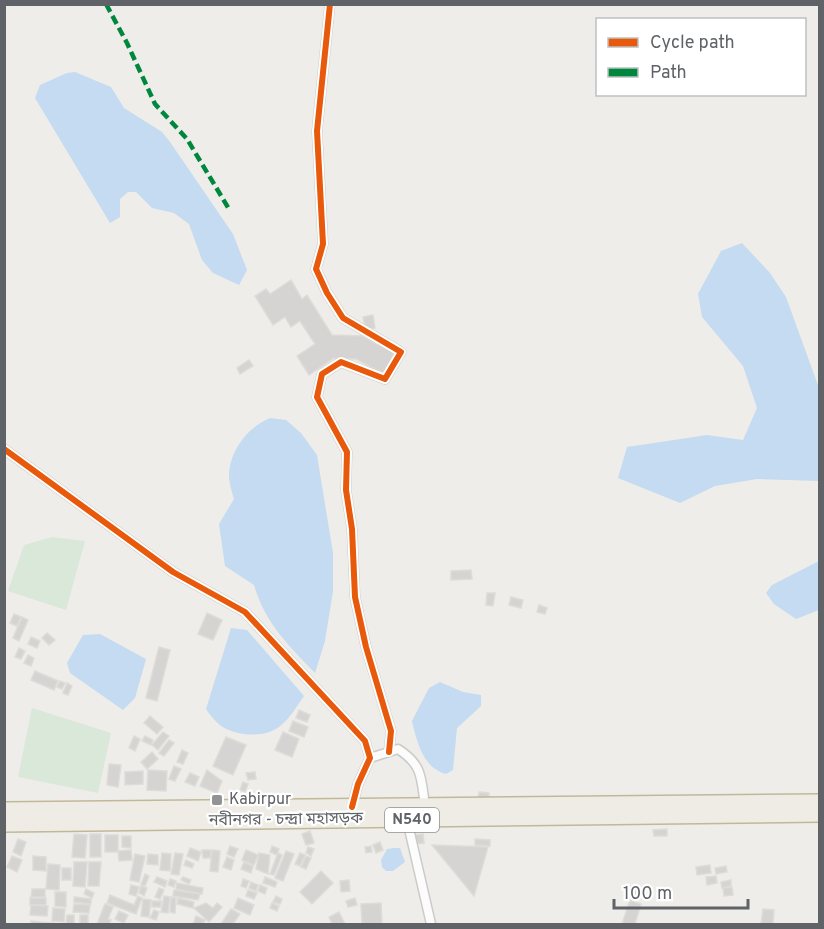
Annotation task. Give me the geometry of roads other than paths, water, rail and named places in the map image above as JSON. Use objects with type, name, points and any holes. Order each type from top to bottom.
[{"type":"highway","name":"নবীনগর - চন্দ্রা মহাসড়ক","points":[[4,810],[819,802]]},
{"type":"highway","name":"নবীনগর - চন্দ্রা মহাসড়ক","points":[[4,824],[819,814]]},
{"type":"street","points":[[330,4],[317,131],[323,244],[316,269],[327,293],[343,318],[401,352],[385,379],[341,362],[322,374],[316,397],[347,452],[346,490],[352,529],[355,597],[366,647],[391,731],[389,752]]},
{"type":"street","points":[[4,449],[173,572],[245,612],[365,741],[370,758],[358,784],[352,807]]},
{"type":"street","points":[[370,758],[398,749],[414,759],[421,776],[425,806]]},
{"type":"street","points":[[407,820],[431,924]]},
{"type":"water","points":[[75,72],[111,87],[124,108],[162,132],[170,142],[233,234],[247,270],[239,285],[213,273],[202,260],[189,224],[174,213],[152,208],[136,192],[128,192],[120,199],[120,217],[110,223],[35,98],[40,85],[67,73]]},
{"type":"water","points":[[742,243],[770,273],[786,297],[819,388],[819,481],[757,479],[715,486],[680,503],[618,478],[627,447],[707,435],[743,440],[757,408],[743,366],[702,317],[698,294],[721,251]]},
{"type":"water","points":[[270,418],[286,420],[301,433],[317,455],[333,553],[333,591],[325,641],[315,673],[271,622],[254,585],[225,566],[219,524],[234,499],[230,484],[230,466],[242,440],[254,427]]},
{"type":"water","points":[[819,561],[819,610],[796,619],[774,604],[766,593],[772,585]]},
{"type":"water","points":[[231,628],[247,630],[304,696],[287,720],[265,733],[244,734],[227,729],[218,723],[206,709]]},
{"type":"water","points":[[100,634],[146,659],[135,698],[123,710],[70,673],[67,663],[83,635]]},
{"type":"water","points":[[440,682],[463,692],[481,695],[481,706],[457,728],[453,770],[446,774],[438,771],[426,760],[412,721],[429,688]]},
{"type":"water","points":[[400,848],[405,862],[393,871],[386,871],[382,867],[381,860],[387,849]]},
{"type":"place","name":"Kabirpur","points":[[217,800]]}]
